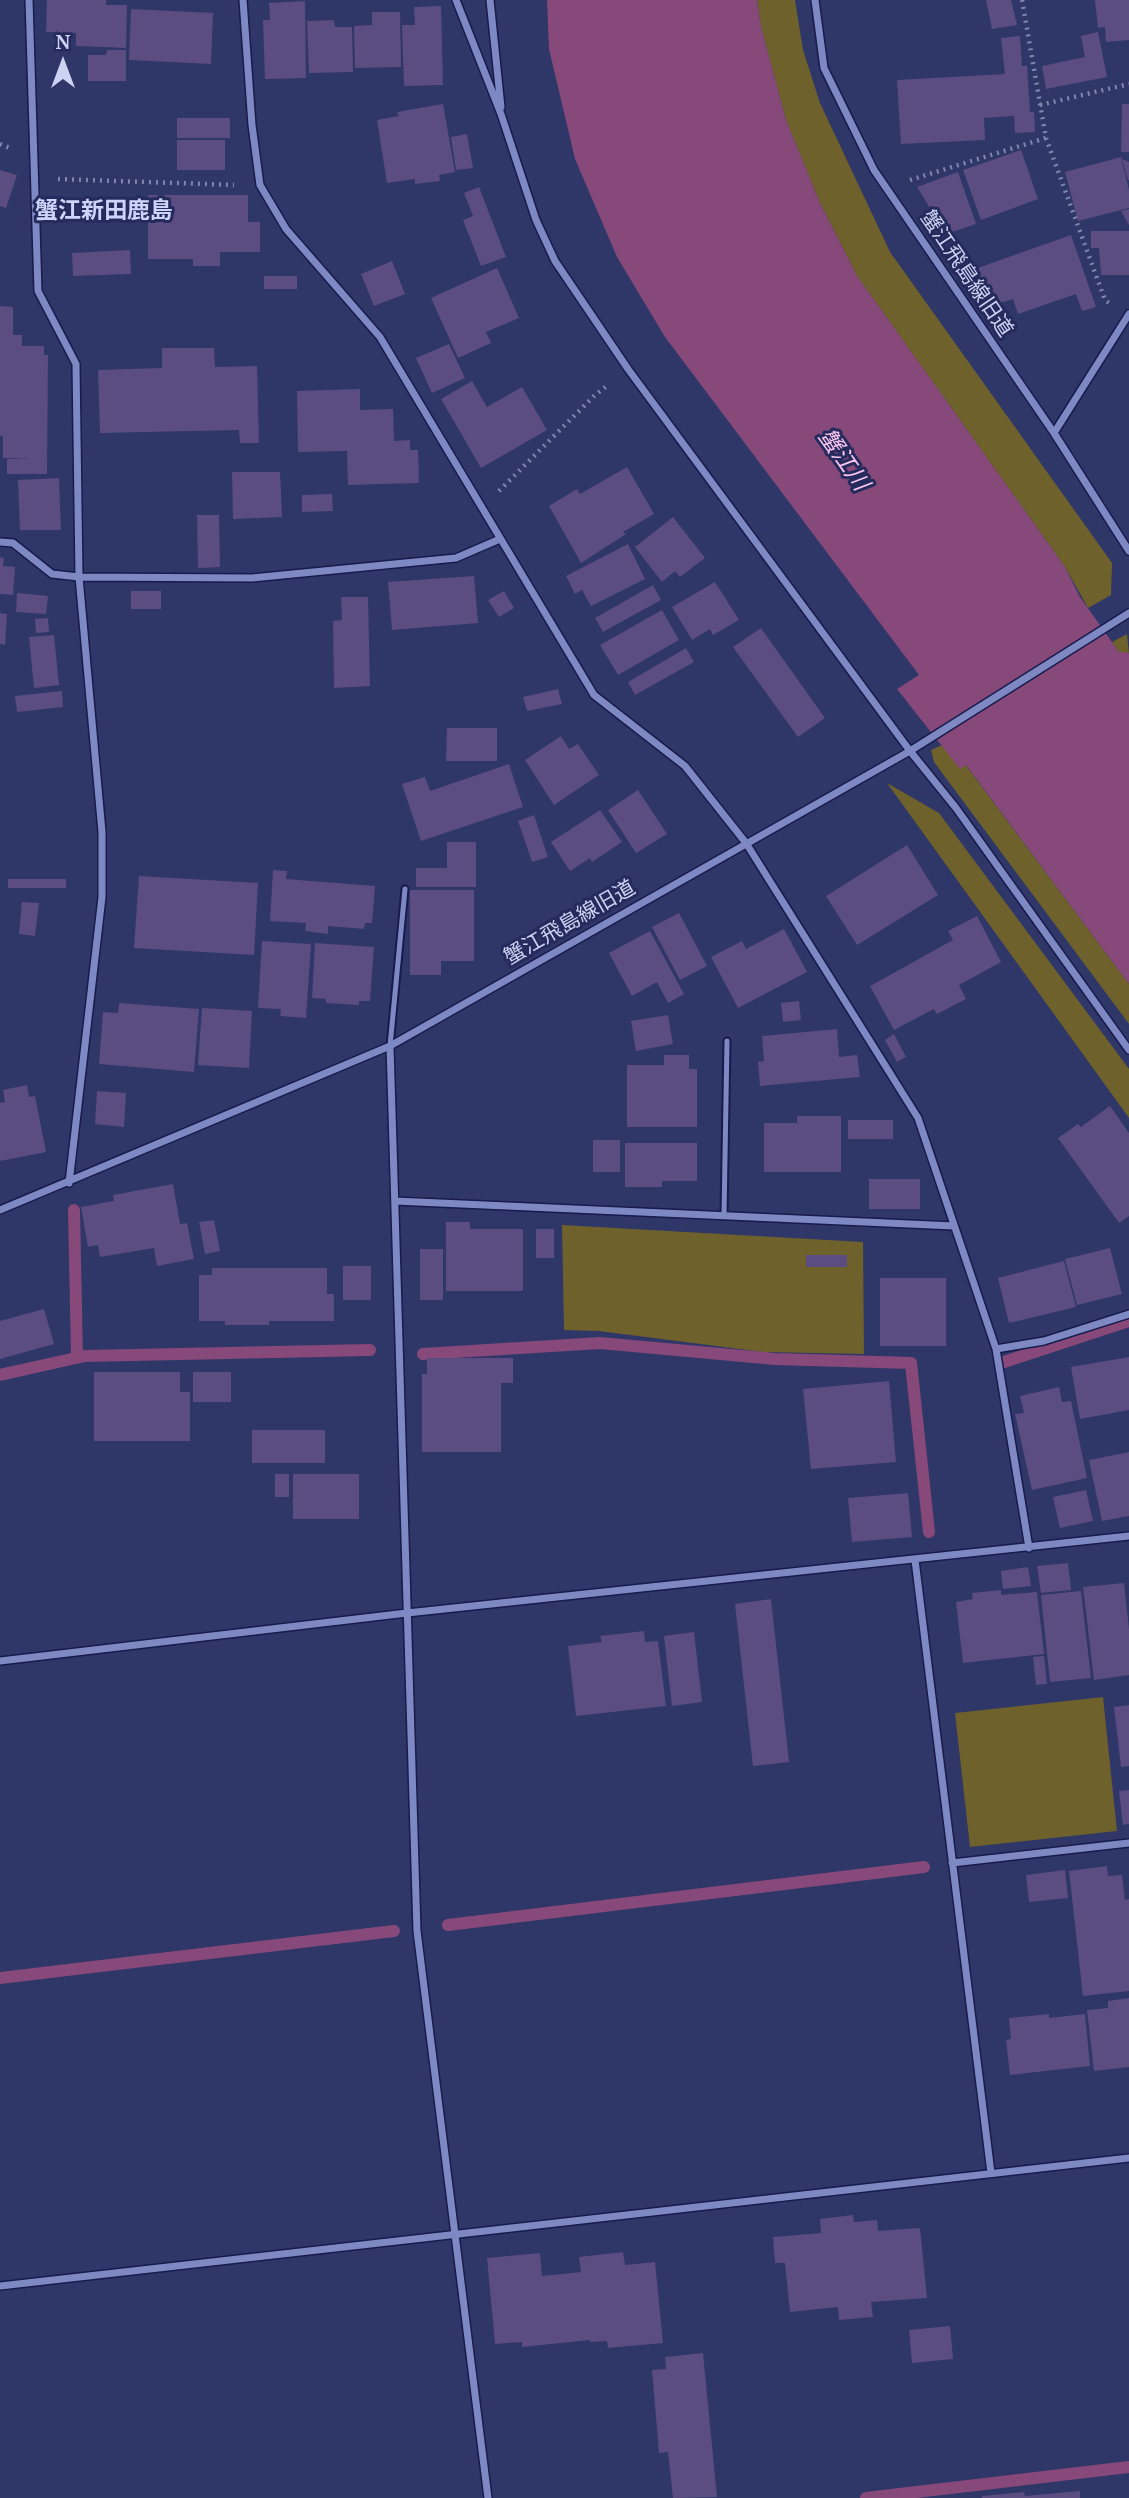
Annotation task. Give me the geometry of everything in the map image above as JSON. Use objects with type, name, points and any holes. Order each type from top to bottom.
[{"type":"street","points":[[30,0],[38,291],[76,364],[79,577],[102,832],[102,897],[69,1183]]},
{"type":"street","points":[[243,0],[252,125],[260,186],[286,229],[380,337],[594,695],[685,766],[746,843],[918,1118],[996,1349],[1030,1548]]},
{"type":"street","points":[[456,0],[501,114],[536,220],[555,261],[628,369],[910,751],[956,808],[1129,1050]]},
{"type":"street","points":[[490,0],[501,114]]},
{"type":"street","name":"蟹江飛島線旧道","points":[[815,0],[824,68],[874,170],[1054,433],[1129,550]]},
{"type":"street","points":[[1054,433],[1128,317]]},
{"type":"street","points":[[0,542],[13,543],[52,574],[79,577],[252,578],[456,558],[500,539]]},
{"type":"street","name":"蟹江飛島線旧道","points":[[0,1210],[390,1046],[910,751],[1125,615]]},
{"type":"street","points":[[390,1046],[417,1931],[488,2498]]},
{"type":"street","points":[[395,1201],[954,1226]]},
{"type":"street","points":[[996,1349],[1044,1341],[1129,1314]]},
{"type":"street","points":[[0,1661],[408,1613],[1129,1536]]},
{"type":"street","points":[[915,1560],[991,2173]]},
{"type":"street","points":[[952,1863],[1129,1843]]},
{"type":"street","points":[[0,2286],[1129,2158]]},
{"type":"lane","points":[[390,1046],[405,889]]},
{"type":"lane","points":[[724,1216],[727,1041]]},
{"type":"path","points":[[1021,0],[1046,138],[1105,300],[1128,317]]},
{"type":"path","points":[[1040,105],[1129,85]]},
{"type":"path","points":[[886,188],[1046,138]]},
{"type":"path","points":[[34,178],[260,186]]},
{"type":"path","points":[[482,509],[595,395]]},
{"type":"shaded area","points":[[757,0],[795,0],[803,50],[820,103],[890,252],[1112,563],[1111,595],[1088,608],[1065,567],[857,276],[819,201],[786,120],[761,27]]},
{"type":"shaded area","points":[[1127,634],[1129,654],[1119,652],[1112,642]]},
{"type":"shaded area","points":[[942,745],[960,768],[965,764],[1129,984],[1129,1024],[934,762],[931,750]]},
{"type":"shaded area","points":[[887,783],[939,813],[1129,1069],[1129,1118]]},
{"type":"shaded area","points":[[562,1225],[863,1242],[864,1354],[763,1352],[599,1331],[564,1330]]},
{"type":"shaded area","points":[[1103,1697],[1117,1831],[970,1847],[955,1713]]},
{"type":"water","name":"蟹江川","points":[[547,0],[757,0],[761,27],[786,120],[819,201],[857,276],[1065,567],[1080,597],[1119,652],[1129,654],[1129,984],[966,765],[960,769],[897,689],[919,675],[665,337],[617,257],[575,159],[549,49]]},
{"type":"building","points":[[47,0],[106,0],[106,5],[127,5],[126,48],[76,46],[76,33],[46,32]]},
{"type":"building","points":[[986,0],[1011,0],[1017,25],[992,29]]},
{"type":"building","points":[[1095,0],[1129,0],[1129,40],[1106,42],[1105,27],[1098,28]]},
{"type":"building","points":[[305,1],[306,78],[265,79],[263,20],[270,20],[269,3]]},
{"type":"building","points":[[441,6],[443,85],[404,86],[402,25],[415,25],[414,7]]},
{"type":"building","points":[[131,9],[213,13],[211,64],[129,60]]},
{"type":"building","points":[[372,12],[400,12],[401,67],[355,68],[354,26],[372,25]]},
{"type":"building","points":[[334,20],[335,27],[352,27],[353,72],[309,73],[307,21]]},
{"type":"building","points":[[1098,32],[1107,77],[1046,89],[1042,66],[1085,57],[1081,36]]},
{"type":"building","points":[[1020,36],[1022,66],[1027,66],[1030,112],[1034,112],[1035,132],[1015,133],[1014,116],[984,118],[985,140],[901,144],[897,80],[1005,74],[1001,38]]},
{"type":"building","points":[[107,50],[126,50],[126,81],[88,81],[88,55],[106,55]]},
{"type":"building","points":[[443,104],[455,172],[439,175],[440,181],[415,184],[415,179],[387,183],[377,120],[399,116],[397,112]]},
{"type":"building","points":[[1122,104],[1129,104],[1129,152],[1121,152]]},
{"type":"building","points":[[177,118],[230,118],[230,138],[177,138]]},
{"type":"building","points":[[467,134],[473,168],[456,170],[451,137]]},
{"type":"building","points":[[177,140],[225,140],[225,170],[177,170]]},
{"type":"building","points":[[1021,150],[1038,199],[981,220],[963,170]]},
{"type":"building","points":[[1121,157],[1129,190],[1129,208],[1078,221],[1065,172]]},
{"type":"building","points":[[1122,159],[1129,162],[1129,180],[1128,180]]},
{"type":"building","points":[[0,170],[17,175],[6,208],[0,206]]},
{"type":"building","points":[[958,172],[976,224],[946,234],[917,187]]},
{"type":"building","points":[[479,187],[506,257],[481,266],[463,220],[473,216],[464,193]]},
{"type":"building","points":[[148,195],[248,195],[248,222],[260,222],[260,252],[220,252],[220,266],[193,266],[193,259],[148,259]]},
{"type":"building","points":[[1129,209],[1129,225],[1121,211]]},
{"type":"building","points":[[1091,231],[1129,231],[1129,275],[1101,275],[1099,248],[1091,248]]},
{"type":"building","points":[[1071,235],[1096,307],[1082,311],[1076,294],[1018,314],[1013,299],[993,305],[972,270]]},
{"type":"building","points":[[130,250],[131,274],[73,276],[72,253]]},
{"type":"building","points":[[392,261],[405,294],[374,306],[361,274]]},
{"type":"building","points":[[497,268],[519,318],[486,332],[491,343],[458,358],[431,298]]},
{"type":"building","points":[[264,276],[297,276],[297,289],[264,289]]},
{"type":"building","points":[[0,306],[13,307],[13,335],[22,335],[22,346],[44,346],[44,355],[48,355],[47,474],[7,474],[7,459],[31,458],[3,458],[3,436],[0,436]]},
{"type":"building","points":[[449,344],[465,378],[432,393],[416,358]]},
{"type":"building","points":[[162,348],[214,348],[215,367],[257,366],[259,443],[240,443],[239,430],[100,433],[98,370],[162,368]]},
{"type":"building","points":[[472,381],[487,407],[522,387],[547,430],[481,468],[441,399]]},
{"type":"building","points":[[360,389],[360,410],[393,409],[394,441],[410,440],[410,450],[418,450],[419,483],[348,485],[347,451],[298,452],[297,391]]},
{"type":"building","points":[[627,467],[654,514],[623,532],[626,534],[581,563],[549,506],[577,489],[580,494]]},
{"type":"building","points":[[232,472],[280,472],[282,517],[233,519]]},
{"type":"building","points":[[59,478],[61,530],[20,530],[18,480]]},
{"type":"building","points":[[332,494],[333,511],[302,512],[302,495]]},
{"type":"building","points":[[197,515],[219,515],[220,567],[198,568]]},
{"type":"building","points":[[673,517],[705,558],[680,577],[675,571],[662,582],[635,547]]},
{"type":"building","points":[[628,544],[645,579],[591,606],[582,590],[575,594],[566,576]]},
{"type":"building","points":[[0,557],[4,558],[3,566],[15,567],[13,595],[0,594]]},
{"type":"building","points":[[474,576],[478,623],[392,630],[388,582]]},
{"type":"building","points":[[715,582],[739,620],[713,635],[710,629],[692,640],[672,607]]},
{"type":"building","points":[[653,585],[661,600],[603,632],[595,618]]},
{"type":"building","points":[[131,591],[161,591],[161,609],[131,609]]},
{"type":"building","points":[[504,591],[514,608],[499,617],[488,600]]},
{"type":"building","points":[[17,593],[48,596],[46,614],[16,612]]},
{"type":"building","points":[[341,597],[368,597],[370,686],[334,688],[333,621],[342,620]]},
{"type":"building","points":[[662,610],[679,640],[618,675],[600,645]]},
{"type":"building","points":[[0,613],[7,614],[5,645],[0,644]]},
{"type":"building","points":[[48,618],[49,632],[36,633],[35,619]]},
{"type":"building","points":[[761,628],[825,718],[798,737],[733,647]]},
{"type":"building","points":[[54,635],[59,685],[34,688],[29,637]]},
{"type":"building","points":[[686,648],[694,662],[635,695],[628,682]]},
{"type":"building","points":[[558,689],[562,704],[527,711],[523,697]]},
{"type":"building","points":[[62,691],[63,707],[17,712],[15,696]]},
{"type":"building","points":[[447,728],[497,728],[497,761],[446,761]]},
{"type":"building","points":[[561,736],[569,749],[578,744],[599,775],[554,805],[525,760]]},
{"type":"building","points":[[509,764],[523,807],[421,841],[402,784],[425,777],[430,791]]},
{"type":"building","points":[[638,790],[667,834],[636,853],[608,810]]},
{"type":"building","points":[[600,810],[622,842],[592,862],[590,858],[570,871],[551,842]]},
{"type":"building","points":[[534,815],[548,857],[532,862],[518,821]]},
{"type":"building","points":[[447,842],[476,842],[476,887],[416,887],[416,868],[447,868]]},
{"type":"building","points":[[907,845],[938,895],[857,945],[826,896]]},
{"type":"building","points":[[273,870],[287,871],[286,879],[375,886],[372,923],[365,923],[364,929],[328,926],[328,934],[305,931],[306,923],[270,921]]},
{"type":"building","points":[[139,876],[258,883],[254,955],[134,948]]},
{"type":"building","points":[[8,879],[66,879],[66,888],[8,888]]},
{"type":"building","points":[[410,890],[474,890],[474,961],[441,961],[441,975],[410,975]]},
{"type":"building","points":[[22,902],[39,903],[35,936],[19,934]]},
{"type":"building","points":[[679,913],[707,966],[680,980],[652,927]]},
{"type":"building","points":[[977,916],[1001,962],[959,985],[966,999],[937,1014],[934,1009],[894,1030],[870,986],[953,940],[948,931]]},
{"type":"building","points":[[784,929],[807,972],[738,1008],[711,957],[742,941],[746,949]]},
{"type":"building","points":[[650,931],[684,994],[668,1003],[657,982],[632,996],[609,953]]},
{"type":"building","points":[[262,941],[311,944],[306,1018],[280,1016],[281,1009],[258,1008]]},
{"type":"building","points":[[315,943],[374,947],[370,1001],[359,1001],[359,1005],[326,1003],[326,999],[312,998]]},
{"type":"building","points":[[799,1001],[801,1020],[783,1022],[781,1003]]},
{"type":"building","points":[[119,1003],[199,1009],[194,1072],[99,1064],[103,1012],[118,1013]]},
{"type":"building","points":[[202,1008],[252,1011],[249,1068],[198,1065]]},
{"type":"building","points":[[668,1015],[673,1044],[636,1051],[631,1021]]},
{"type":"building","points":[[837,1029],[839,1057],[857,1055],[860,1077],[760,1086],[758,1062],[764,1061],[762,1036]]},
{"type":"building","points":[[894,1034],[906,1057],[897,1062],[885,1040]]},
{"type":"building","points":[[664,1055],[689,1055],[689,1069],[697,1069],[697,1127],[627,1127],[627,1065],[664,1065]]},
{"type":"building","points":[[27,1085],[29,1097],[35,1096],[46,1152],[0,1161],[0,1103],[5,1102],[3,1090]]},
{"type":"building","points":[[97,1091],[126,1093],[124,1127],[95,1124]]},
{"type":"building","points":[[1110,1106],[1129,1133],[1129,1216],[1119,1223],[1058,1138],[1078,1124],[1081,1127]]},
{"type":"building","points":[[797,1116],[841,1116],[841,1172],[764,1172],[764,1123],[797,1123]]},
{"type":"building","points":[[848,1120],[893,1120],[893,1139],[848,1139]]},
{"type":"building","points":[[593,1140],[620,1140],[620,1172],[593,1172]]},
{"type":"building","points":[[625,1143],[697,1143],[697,1181],[662,1181],[662,1187],[625,1187]]},
{"type":"building","points":[[869,1179],[920,1179],[920,1209],[869,1209]]},
{"type":"building","points":[[173,1184],[180,1224],[187,1223],[194,1259],[157,1266],[154,1248],[100,1257],[98,1245],[88,1247],[81,1207],[114,1201],[113,1195]]},
{"type":"building","points":[[214,1220],[220,1251],[205,1254],[199,1222]]},
{"type":"building","points":[[446,1222],[470,1222],[470,1229],[523,1229],[523,1291],[446,1291]]},
{"type":"building","points":[[536,1229],[554,1229],[554,1258],[536,1258]]},
{"type":"building","points":[[1110,1248],[1122,1294],[1077,1305],[1065,1259]]},
{"type":"building","points":[[420,1249],[443,1249],[443,1300],[420,1300]]},
{"type":"building","points":[[806,1255],[847,1255],[847,1267],[806,1267]]},
{"type":"building","points":[[1064,1261],[1076,1307],[1009,1323],[998,1278]]},
{"type":"building","points":[[343,1266],[371,1266],[371,1300],[343,1300]]},
{"type":"building","points":[[212,1268],[327,1268],[327,1294],[334,1294],[334,1321],[269,1321],[269,1325],[225,1325],[225,1321],[199,1321],[199,1275],[212,1275]]},
{"type":"building","points":[[880,1278],[946,1278],[946,1346],[880,1346]]},
{"type":"building","points":[[44,1309],[54,1344],[0,1359],[0,1321]]},
{"type":"building","points":[[1129,1357],[1129,1410],[1080,1419],[1071,1367]]},
{"type":"building","points":[[427,1358],[513,1358],[513,1383],[501,1383],[501,1452],[422,1452],[422,1374],[427,1374]]},
{"type":"building","points":[[94,1372],[180,1372],[180,1392],[190,1392],[190,1441],[94,1441]]},
{"type":"building","points":[[193,1372],[231,1372],[231,1402],[193,1402]]},
{"type":"building","points":[[889,1381],[896,1462],[811,1469],[803,1389]]},
{"type":"building","points":[[1059,1387],[1062,1402],[1071,1401],[1087,1478],[1032,1490],[1015,1414],[1024,1413],[1020,1396]]},
{"type":"building","points":[[252,1430],[325,1430],[325,1463],[252,1463]]},
{"type":"building","points":[[1129,1452],[1129,1516],[1102,1521],[1089,1460]]},
{"type":"building","points":[[275,1474],[289,1474],[289,1497],[275,1497]]},
{"type":"building","points":[[293,1474],[359,1474],[359,1519],[293,1519]]},
{"type":"building","points":[[1086,1490],[1093,1521],[1060,1528],[1053,1497]]},
{"type":"building","points":[[908,1493],[912,1537],[852,1542],[848,1498]]},
{"type":"building","points":[[1068,1563],[1071,1590],[1041,1593],[1037,1566]]},
{"type":"building","points":[[1028,1567],[1031,1586],[1003,1589],[1001,1571]]},
{"type":"building","points":[[1124,1583],[1129,1629],[1129,1675],[1094,1680],[1083,1587]]},
{"type":"building","points":[[1001,1590],[1001,1595],[1037,1592],[1044,1654],[963,1663],[956,1602],[973,1599],[972,1593]]},
{"type":"building","points":[[1081,1591],[1091,1678],[1050,1682],[1041,1595]]},
{"type":"building","points":[[771,1599],[789,1762],[753,1766],[735,1604]]},
{"type":"building","points":[[644,1631],[645,1642],[658,1641],[666,1706],[576,1716],[568,1646],[602,1642],[600,1636]]},
{"type":"building","points":[[694,1632],[702,1702],[672,1706],[664,1636]]},
{"type":"building","points":[[1044,1656],[1047,1684],[1036,1685],[1033,1657]]},
{"type":"building","points":[[1129,1705],[1129,1766],[1121,1767],[1114,1707]]},
{"type":"building","points":[[1129,1790],[1129,1824],[1123,1825],[1119,1791]]},
{"type":"building","points":[[1107,1866],[1108,1876],[1122,1875],[1125,1900],[1129,1899],[1129,1991],[1083,1996],[1069,1871]]},
{"type":"building","points":[[1065,1870],[1068,1898],[1029,1902],[1026,1875]]},
{"type":"building","points":[[1129,1998],[1129,2067],[1094,2071],[1087,2010],[1108,2008],[1108,2001]]},
{"type":"building","points":[[1049,2014],[1049,2018],[1085,2014],[1090,2066],[1010,2075],[1006,2040],[1011,2039],[1009,2018]]},
{"type":"building","points":[[853,2215],[854,2222],[877,2220],[878,2231],[920,2228],[927,2298],[871,2302],[873,2317],[839,2320],[838,2307],[790,2312],[785,2263],[775,2263],[773,2237],[821,2233],[820,2219]]},
{"type":"building","points":[[623,2252],[625,2265],[655,2262],[663,2343],[608,2348],[607,2341],[590,2340],[522,2347],[522,2342],[495,2344],[487,2258],[540,2253],[542,2276],[581,2272],[579,2257]]},
{"type":"building","points":[[950,2326],[953,2359],[912,2363],[909,2330]]},
{"type":"building","points":[[703,2353],[717,2497],[673,2498],[668,2452],[659,2453],[652,2370],[666,2369],[665,2357]]},
{"type":"building","points":[[1080,2491],[1080,2498],[982,2498],[1024,2492],[1025,2496]]},
{"type":"waterway","points":[[74,1210],[77,1357]]},
{"type":"waterway","points":[[1004,1362],[1129,1321]]},
{"type":"waterway","points":[[423,1354],[600,1343],[775,1359],[911,1363],[929,1532]]},
{"type":"waterway","points":[[0,1375],[85,1356],[370,1350]]},
{"type":"waterway","points":[[448,1925],[924,1867]]},
{"type":"waterway","points":[[0,1978],[394,1931]]},
{"type":"waterway","points":[[866,2498],[1129,2467]]},
{"type":"district","name":"蟹江新田鹿島","points":[[104,211]]}]
